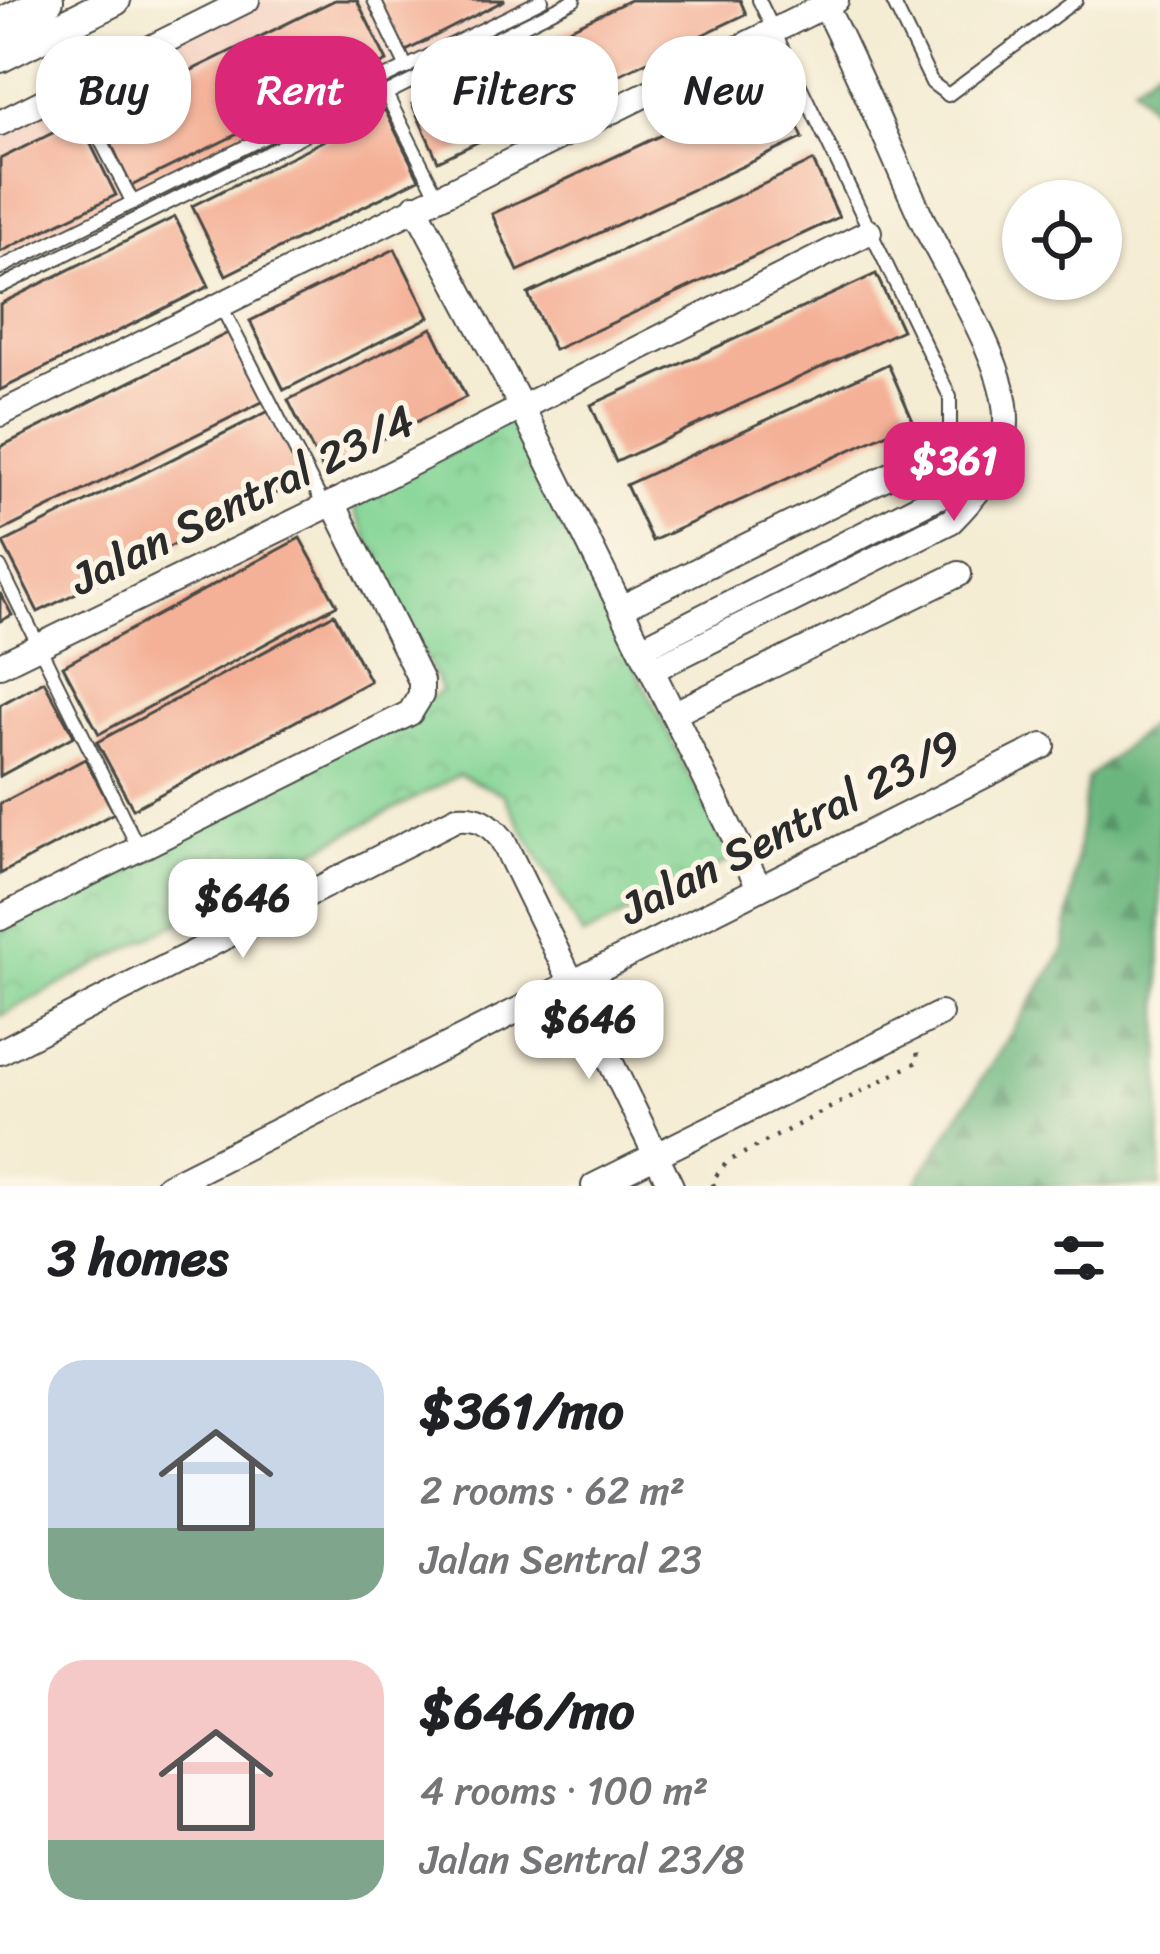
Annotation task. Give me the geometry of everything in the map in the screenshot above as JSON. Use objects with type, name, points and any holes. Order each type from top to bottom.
[{"type":"street","points":[[0,24],[48,0]]},
{"type":"street","points":[[0,58],[115,0]]},
{"type":"street","points":[[175,36],[247,0]]},
{"type":"street","points":[[0,414],[828,2],[922,220],[1002,381],[1004,442],[985,486],[936,497],[647,659]]},
{"type":"street","points":[[0,123],[36,105]]},
{"type":"street","points":[[426,200],[521,406],[759,887]]},
{"type":"street","name":"Jalan Sentral 23/4","points":[[0,665],[329,506],[869,232]]},
{"type":"street","points":[[621,608],[943,449]]},
{"type":"street","points":[[0,918],[410,712],[421,695],[421,681],[329,506]]},
{"type":"street","points":[[674,713],[958,574]]},
{"type":"street","name":"Jalan Sentral 23/9","points":[[168,1186],[1043,746]]},
{"type":"street","points":[[0,1052],[457,818],[470,817],[490,824],[502,839],[671,1186]]},
{"type":"street","points":[[594,1186],[940,1014]]},
{"type":"lane","points":[[374,0],[407,68]]},
{"type":"lane","points":[[0,268],[542,0]]},
{"type":"lane","points":[[387,94],[574,0]]},
{"type":"lane","points":[[759,0],[950,397],[950,441],[943,449]]},
{"type":"lane","points":[[892,0],[932,83],[948,95],[1076,0]]},
{"type":"lane","points":[[387,97],[426,200]]},
{"type":"lane","points":[[102,144],[133,203]]},
{"type":"lane","points":[[0,287],[286,144]]},
{"type":"lane","points":[[221,306],[329,506]]},
{"type":"lane","points":[[0,566],[140,848]]},
{"type":"path","points":[[715,1186],[712,1181],[727,1162],[919,1061],[914,1028]]},
{"type":"shaded area","points":[[228,0],[553,0],[481,36],[411,36],[411,71],[387,83],[387,36],[215,36],[215,144],[263,144],[0,275],[0,113],[36,95],[36,144],[191,144],[191,36],[155,36]]},
{"type":"green space","points":[[1160,65],[1160,120],[1133,85]]},
{"type":"green space","points":[[507,415],[732,859],[583,936],[503,794],[459,775],[0,1016],[0,931],[442,691],[348,498]]},
{"type":"green space","points":[[1152,723],[1160,732],[1160,1186],[914,1186],[1064,950],[1087,779]]},
{"type":"building","points":[[335,0],[357,0],[375,36],[261,36]]},
{"type":"building","points":[[379,0],[505,0],[435,36],[411,36],[411,48],[406,51]]},
{"type":"building","points":[[630,0],[740,0],[746,14],[700,36],[642,36],[642,64],[618,75],[618,36],[555,36]]},
{"type":"building","points":[[215,59],[217,144],[131,186],[111,144],[191,144],[191,70]]},
{"type":"building","points":[[387,114],[419,179],[226,275],[192,206],[317,144],[387,144]]},
{"type":"building","points":[[36,141],[91,144],[116,195],[0,252],[0,159]]},
{"type":"building","points":[[430,144],[474,144],[438,161]]},
{"type":"building","points":[[642,144],[790,144],[518,271],[492,214]]},
{"type":"building","points":[[813,161],[839,217],[554,350],[528,294]]},
{"type":"building","points":[[175,217],[209,286],[0,390],[0,304]]},
{"type":"building","points":[[395,249],[429,317],[284,390],[250,321]]},
{"type":"building","points":[[876,274],[902,330],[616,462],[591,405]]},
{"type":"building","points":[[432,328],[466,397],[322,469],[288,400]]},
{"type":"building","points":[[230,332],[264,401],[0,532],[0,447]]},
{"type":"building","points":[[888,364],[913,421],[652,541],[626,485]]},
{"type":"building","points":[[269,411],[303,480],[38,612],[3,543]]},
{"type":"building","points":[[300,538],[337,605],[99,734],[63,666]]},
{"type":"building","points":[[0,593],[12,615],[0,621]]},
{"type":"building","points":[[334,614],[370,681],[133,809],[97,742]]},
{"type":"building","points":[[44,681],[74,736],[0,776],[0,705]]},
{"type":"building","points":[[85,759],[114,813],[0,874],[0,804]]}]
